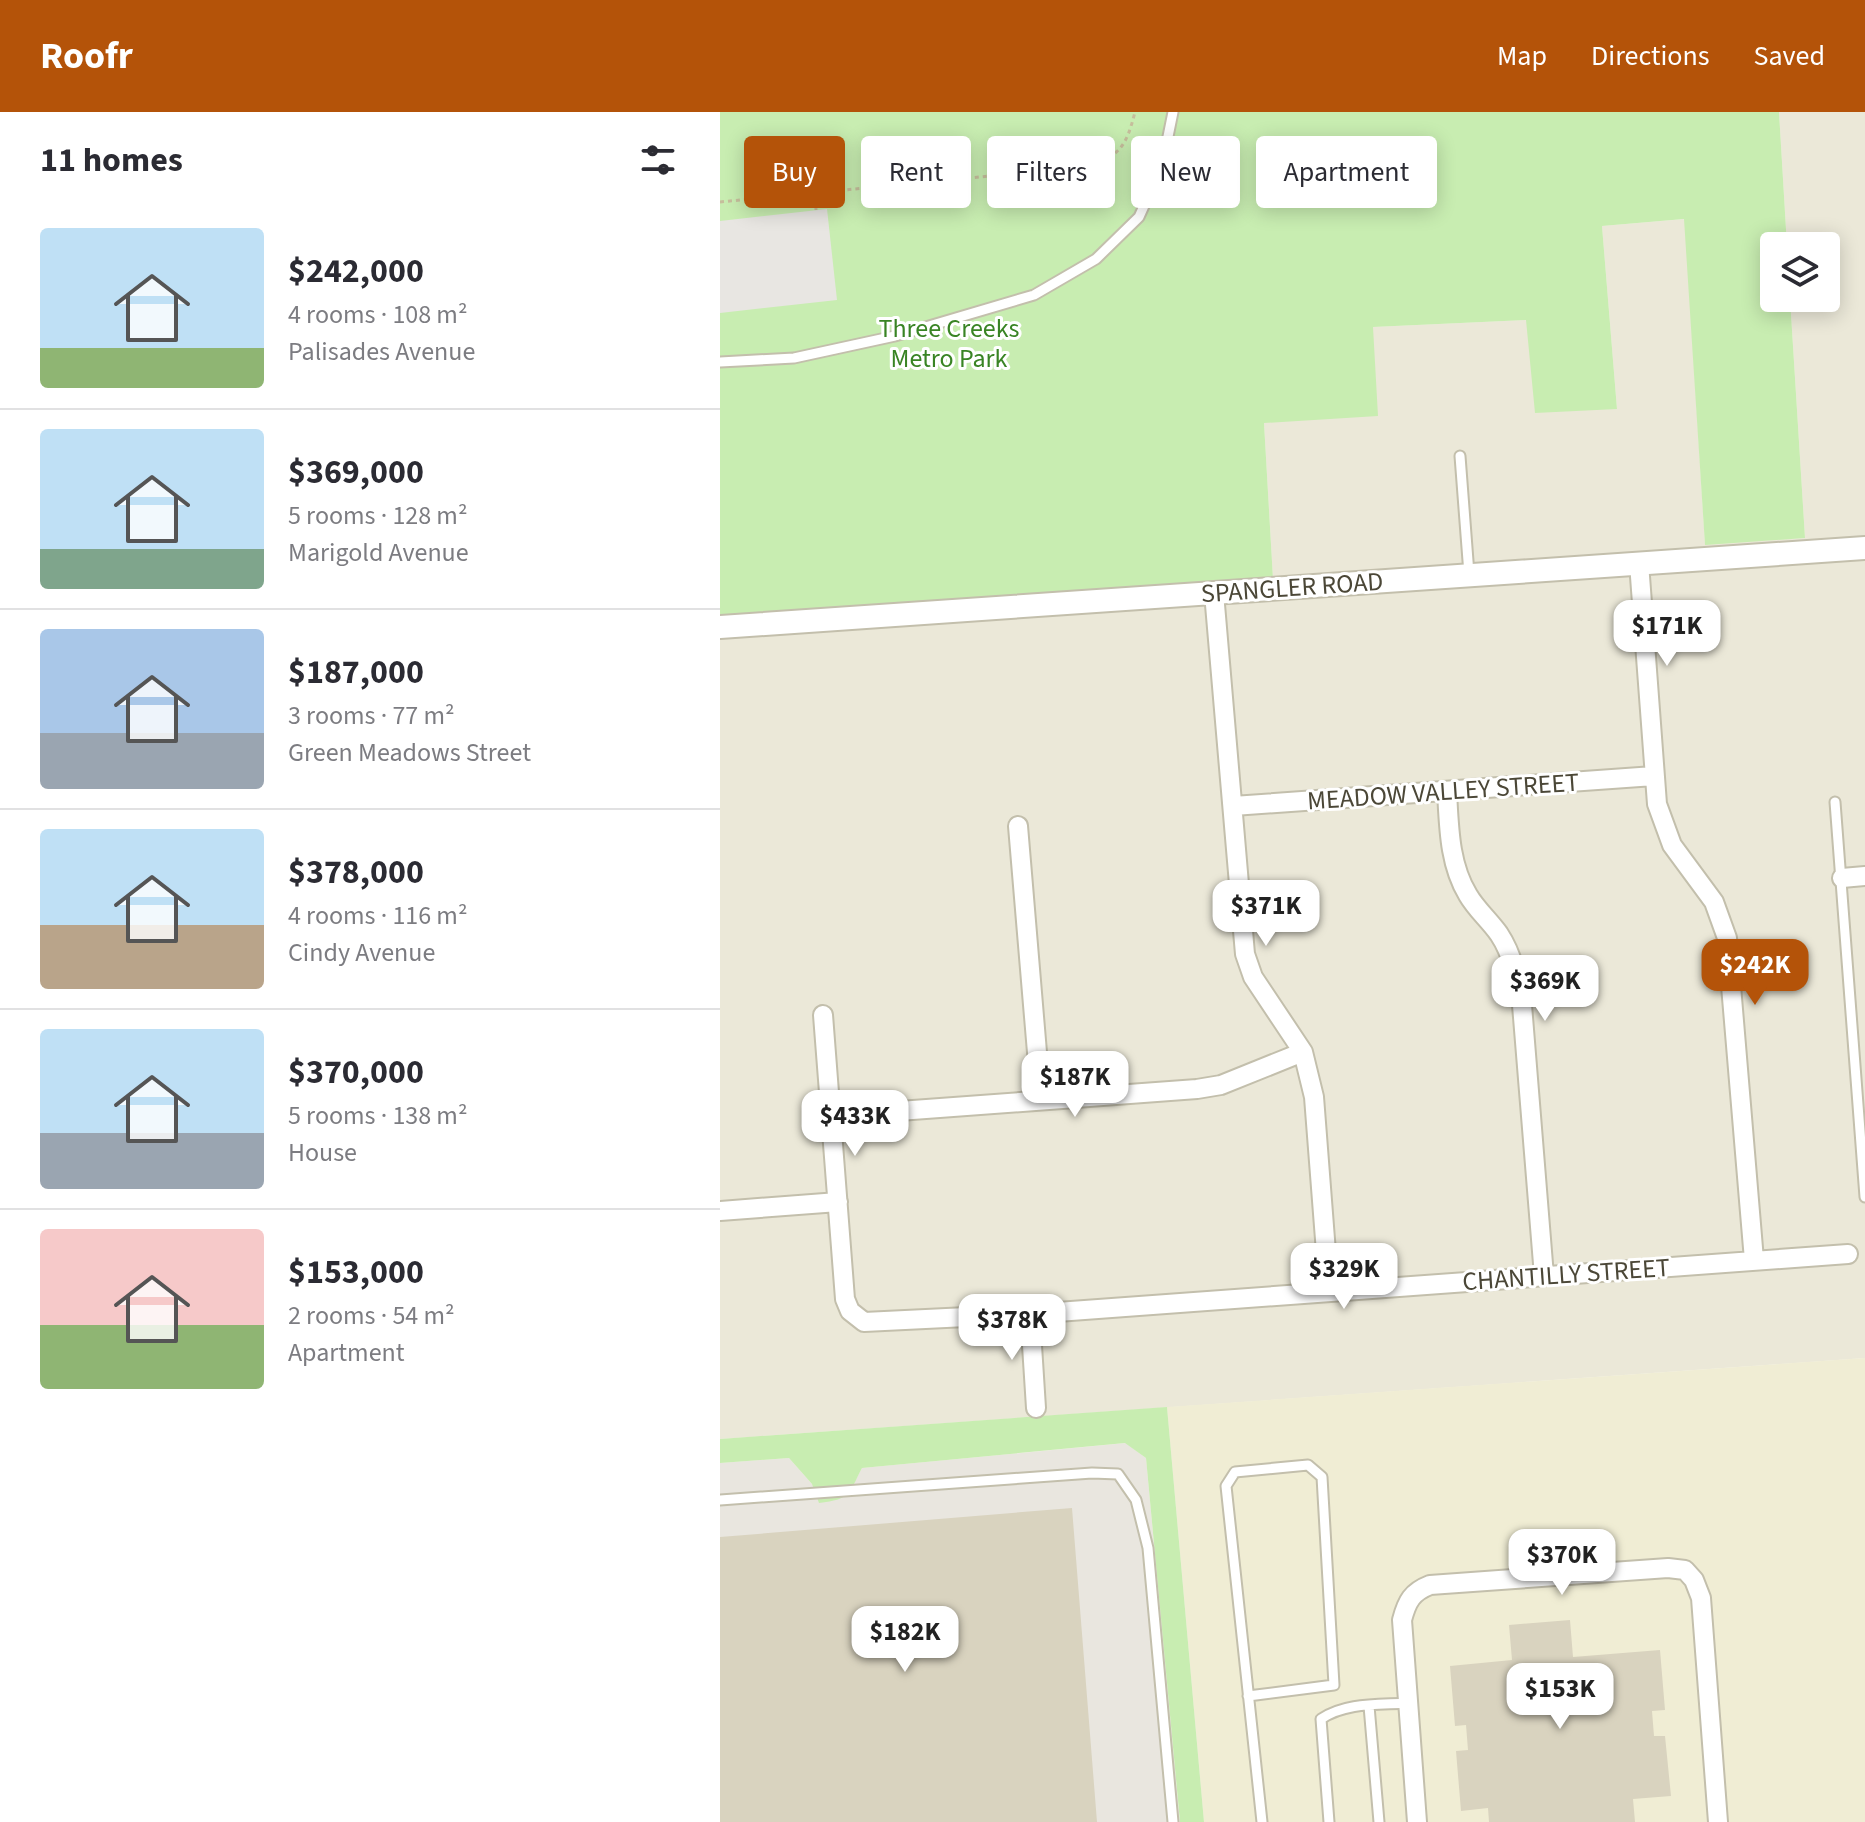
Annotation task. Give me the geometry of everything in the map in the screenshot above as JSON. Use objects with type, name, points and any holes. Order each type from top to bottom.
[{"type":"street","name":"SPANGLER ROAD","points":[[720,627],[1865,548]]},
{"type":"street","points":[[1639,563],[1657,804],[1672,845],[1714,902],[1727,938],[1754,1260]]},
{"type":"street","points":[[1214,593],[1245,954],[1253,977],[1303,1052],[1314,1097],[1329,1291]]},
{"type":"street","name":"MEADOW VALLEY STREET","points":[[1233,806],[1654,776]]},
{"type":"street","points":[[1447,791],[1456,867],[1468,895],[1500,936],[1518,980],[1544,1276]]},
{"type":"street","points":[[1018,826],[1041,1100]]},
{"type":"street","points":[[1842,878],[1865,876]]},
{"type":"street","points":[[720,1211],[838,1202],[823,1015]]},
{"type":"street","points":[[831,1116],[1221,1085],[1303,1052]]},
{"type":"street","name":"CHANTILLY STREET","points":[[838,1202],[845,1299],[854,1316],[871,1323],[1848,1254]]},
{"type":"street","points":[[1030,1314],[1036,1408]]},
{"type":"street","points":[[1417,1822],[1402,1620],[1406,1604],[1415,1590],[1430,1585],[1668,1568],[1685,1570],[1694,1580],[1701,1598],[1718,1822]]},
{"type":"lane","points":[[720,362],[794,358],[823,352],[895,336],[1034,295],[1096,259],[1139,217],[1162,166],[1173,112]]},
{"type":"lane","points":[[1460,456],[1469,574]]},
{"type":"lane","points":[[1835,802],[1865,1197]]},
{"type":"lane","points":[[1248,1696],[1334,1685],[1322,1477],[1308,1465],[1235,1472],[1226,1486],[1248,1696],[1262,1822]]},
{"type":"lane","points":[[720,1500],[1077,1474],[1118,1474],[1136,1500],[1148,1548],[1173,1822]]},
{"type":"lane","points":[[1329,1822],[1321,1719],[1330,1712],[1348,1707],[1408,1703]]},
{"type":"lane","points":[[1369,1706],[1379,1822]]},
{"type":"path","points":[[845,189],[1083,167],[1105,161],[1127,141],[1135,112]]},
{"type":"path","points":[[720,202],[744,199]]},
{"type":"shaded area","points":[[1779,112],[1865,112],[1865,1358],[720,1439],[720,617],[1273,579],[1264,423],[1373,327],[1527,320],[1617,409],[1602,226],[1685,219],[1705,544],[1805,538],[1791,312],[1840,312],[1840,232],[1786,232]]},
{"type":"shaded area","points":[[827,209],[837,300],[720,313],[720,221]]},
{"type":"shaded area","points":[[1865,1358],[1865,1822],[1204,1822],[1167,1407]]},
{"type":"shaded area","points":[[1126,1443],[1146,1458],[1180,1822],[720,1822],[720,1463],[789,1458],[812,1484],[848,1494],[862,1468]]},
{"type":"green space","name":"Three Creeks Metro Park","points":[[720,112],[1779,112],[1786,232],[1760,232],[1760,312],[1791,312],[1805,538],[1705,545],[1684,219],[1602,226],[1617,409],[1535,413],[1526,320],[1373,327],[1378,416],[1264,423],[1273,579],[720,617]]},
{"type":"green space","points":[[1167,1407],[1204,1822],[1180,1822],[1146,1458],[1125,1443],[862,1468],[847,1494],[837,1500],[819,1503],[812,1484],[789,1458],[720,1463],[720,1439]]},
{"type":"building","points":[[1072,1508],[1097,1822],[720,1822],[720,1537]]},
{"type":"building","points":[[1570,1620],[1573,1657],[1660,1650],[1665,1710],[1652,1711],[1654,1736],[1665,1736],[1671,1796],[1633,1799],[1635,1822],[1489,1822],[1488,1808],[1461,1811],[1456,1751],[1468,1750],[1466,1725],[1455,1726],[1450,1666],[1512,1660],[1509,1625]]}]
